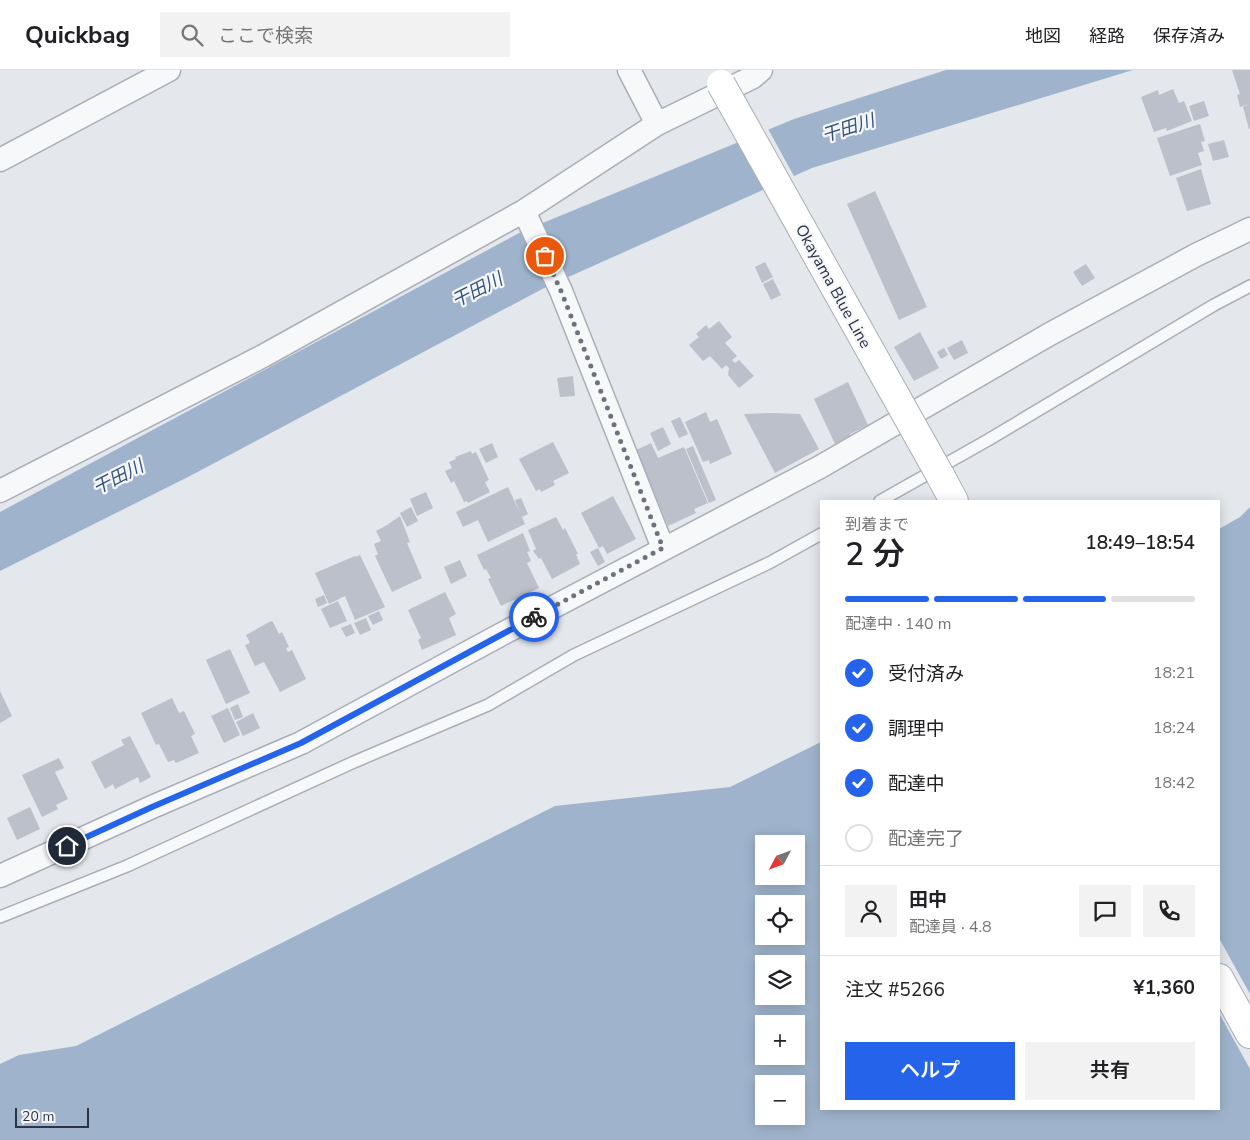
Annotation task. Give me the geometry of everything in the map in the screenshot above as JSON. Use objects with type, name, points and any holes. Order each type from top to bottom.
[{"type":"main road","name":"Okayama Blue Line","points":[[718,77],[953,500]]},
{"type":"main road","points":[[1220,980],[1250,1034]]},
{"type":"street","points":[[0,160],[169,70]]},
{"type":"street","points":[[629,70],[657,124]]},
{"type":"street","points":[[0,491],[263,356],[527,217],[657,124],[753,77],[761,70]]},
{"type":"street","points":[[527,217],[561,291],[663,548]]},
{"type":"street","points":[[0,876],[152,807],[301,743],[663,548],[820,468],[1050,334],[1196,254],[1250,229]]},
{"type":"lane","points":[[882,500],[988,440],[1214,305],[1250,286]]},
{"type":"lane","points":[[0,917],[127,866],[354,762],[488,705],[574,655],[769,563],[820,535]]},
{"type":"water","name":"干田川","points":[[946,70],[1133,70],[812,168],[546,287],[188,477],[0,571],[0,512],[521,232],[794,119]]},
{"type":"water","points":[[1250,507],[1250,1140],[0,1140],[0,1064],[19,1055],[76,1046],[555,806],[730,787],[820,742],[820,1110],[1220,1110],[1220,528],[1240,517]]},
{"type":"pier","points":[[767,127],[795,178],[766,192],[738,139]]},
{"type":"pier","points":[[1220,940],[1250,994],[1250,1069],[1220,1015]]},
{"type":"building","points":[[1232,70],[1250,70],[1250,104],[1240,107],[1237,95],[1240,94]]},
{"type":"building","points":[[1173,89],[1179,103],[1184,101],[1192,121],[1167,131],[1166,128],[1154,132],[1141,97],[1158,90],[1159,95]]},
{"type":"building","points":[[1204,101],[1209,116],[1194,121],[1189,106]]},
{"type":"building","points":[[1250,104],[1250,129],[1249,129],[1243,107]]},
{"type":"building","points":[[1200,124],[1205,141],[1201,142],[1204,151],[1198,153],[1202,165],[1170,176],[1157,138]]},
{"type":"building","points":[[1224,140],[1229,157],[1213,161],[1208,144]]},
{"type":"building","points":[[1201,169],[1211,204],[1187,211],[1176,178]]},
{"type":"building","points":[[875,191],[927,307],[899,320],[847,204]]},
{"type":"building","points":[[765,262],[773,277],[762,283],[755,267]]},
{"type":"building","points":[[1086,264],[1095,278],[1082,286],[1073,272]]},
{"type":"building","points":[[773,279],[781,295],[771,300],[763,284]]},
{"type":"building","points":[[719,321],[732,337],[725,343],[737,356],[732,360],[735,363],[739,360],[754,376],[739,388],[728,375],[729,368],[726,365],[722,369],[710,356],[703,361],[689,345],[699,337],[696,334],[706,325],[709,329]]},
{"type":"building","points":[[920,332],[939,368],[914,381],[894,347]]},
{"type":"building","points":[[962,340],[968,353],[954,360],[947,348]]},
{"type":"building","points":[[944,348],[948,355],[941,359],[937,352]]},
{"type":"building","points":[[573,376],[575,396],[560,397],[557,378]]},
{"type":"building","points":[[848,382],[868,425],[850,434],[851,437],[835,444],[814,399]]},
{"type":"building","points":[[706,412],[710,422],[717,419],[732,454],[710,464],[709,460],[703,462],[685,422]]},
{"type":"building","points":[[744,414],[800,414],[819,449],[775,473]]},
{"type":"building","points":[[680,417],[688,434],[679,438],[671,421]]},
{"type":"building","points":[[663,427],[671,444],[658,451],[650,433]]},
{"type":"building","points":[[553,442],[569,473],[553,481],[555,485],[541,492],[540,489],[536,491],[519,459]]},
{"type":"building","points":[[492,443],[498,457],[486,463],[479,449]]},
{"type":"building","points":[[651,443],[658,458],[684,447],[708,503],[694,509],[696,513],[668,526],[636,450]]},
{"type":"building","points":[[693,446],[716,500],[709,503],[686,449]]},
{"type":"building","points":[[471,451],[472,454],[476,452],[489,480],[485,482],[490,492],[468,503],[467,501],[464,502],[454,481],[451,483],[445,471],[452,468],[449,462],[456,459],[455,457]]},
{"type":"building","points":[[508,487],[520,513],[515,500],[521,498],[528,514],[522,517],[525,524],[488,542],[478,520],[463,527],[456,512]]},
{"type":"building","points":[[426,492],[433,508],[417,516],[410,499]]},
{"type":"building","points":[[613,496],[636,539],[607,554],[603,546],[599,548],[581,513]]},
{"type":"building","points":[[411,507],[418,521],[407,527],[400,513]]},
{"type":"building","points":[[400,516],[410,542],[407,543],[422,578],[392,592],[375,556],[378,554],[374,544],[381,541],[376,531]]},
{"type":"building","points":[[556,517],[563,530],[565,528],[578,554],[576,554],[580,564],[552,579],[541,558],[539,559],[533,551],[536,549],[528,530]]},
{"type":"building","points":[[523,533],[530,551],[527,552],[531,561],[527,563],[539,588],[501,606],[488,579],[491,578],[486,569],[484,570],[477,555]]},
{"type":"building","points":[[598,548],[605,562],[598,566],[590,552]]},
{"type":"building","points":[[360,555],[385,607],[355,620],[345,596],[329,604],[315,573]]},
{"type":"building","points":[[460,560],[467,576],[451,584],[444,567]]},
{"type":"building","points":[[445,592],[456,614],[449,618],[456,635],[422,650],[418,640],[421,638],[408,610]]},
{"type":"building","points":[[324,595],[327,603],[318,607],[315,599]]},
{"type":"building","points":[[338,601],[347,621],[330,628],[321,609]]},
{"type":"building","points":[[379,611],[383,620],[373,625],[368,616]]},
{"type":"building","points":[[366,618],[371,630],[360,635],[354,623]]},
{"type":"building","points":[[271,621],[279,634],[282,632],[289,647],[286,648],[288,652],[292,650],[306,679],[280,692],[264,662],[255,666],[245,645],[250,643],[246,635]]},
{"type":"building","points":[[351,624],[355,633],[346,637],[341,628]]},
{"type":"building","points":[[230,649],[250,693],[226,704],[206,660]]},
{"type":"building","points":[[0,691],[12,716],[0,723]]},
{"type":"building","points":[[172,698],[179,713],[184,711],[195,734],[191,736],[199,753],[176,763],[174,760],[168,762],[159,744],[156,745],[141,713]]},
{"type":"building","points":[[238,704],[243,717],[235,720],[230,708]]},
{"type":"building","points":[[228,708],[240,735],[224,743],[211,716]]},
{"type":"building","points":[[253,713],[260,728],[243,736],[236,722]]},
{"type":"building","points":[[130,736],[151,777],[140,783],[138,777],[115,789],[113,784],[105,789],[91,762],[124,745],[121,740]]},
{"type":"building","points":[[59,758],[64,768],[55,772],[68,799],[56,805],[58,809],[42,817],[22,775]]},
{"type":"building","points":[[30,807],[40,829],[17,840],[7,818]]},
{"type":"way so far","points":[[534,617],[663,548],[561,291],[545,256]]},
{"type":"route","points":[[67,846],[301,743],[534,617]]}]
